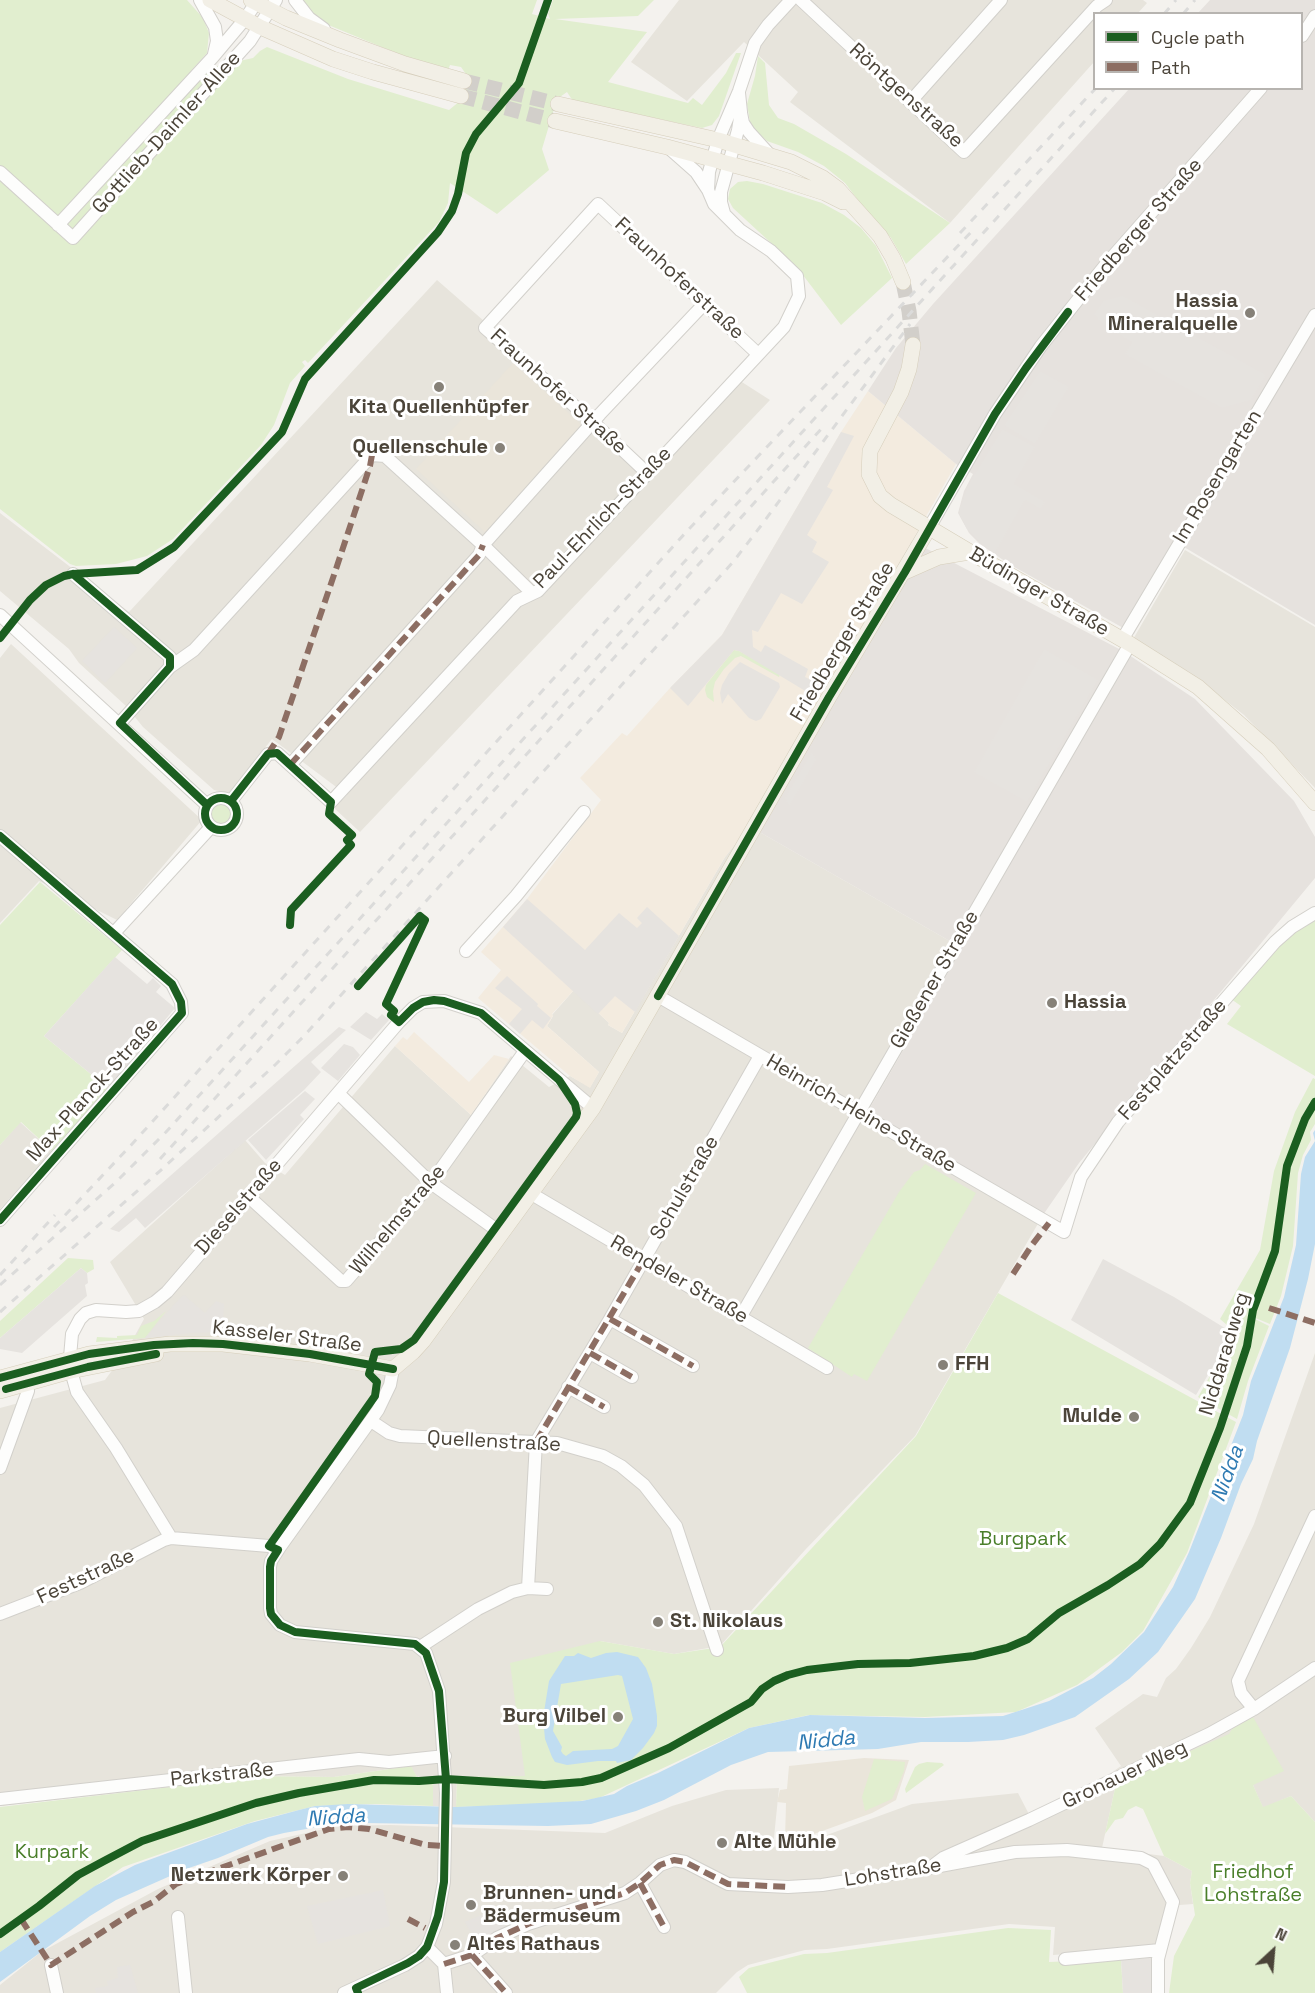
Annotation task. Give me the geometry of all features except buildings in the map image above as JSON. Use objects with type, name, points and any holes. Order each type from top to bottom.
[{"type":"main road","points":[[210,0],[260,27],[333,59],[373,72],[463,88],[340,40],[273,5],[255,1]]},
{"type":"main road","points":[[558,104],[718,140],[770,155],[823,178],[838,189],[874,228],[885,243],[903,282]]},
{"type":"main road","points":[[555,121],[712,159],[825,193],[854,208]]},
{"type":"main road","name":"Büdinger Straße","points":[[913,345],[906,378],[896,403],[872,444],[868,465],[873,484],[880,496],[929,528],[1189,681],[1268,749],[1315,803]]},
{"type":"main road","name":"Friedberger Straße","points":[[393,1369],[423,1341],[593,1108],[829,697],[929,528]]},
{"type":"main road","points":[[905,572],[939,557],[970,552]]},
{"type":"main road","name":"Kasseler Straße","points":[[0,1378],[170,1344],[211,1343],[342,1359],[393,1369]]},
{"type":"main road","name":"Kasseler Straße","points":[[0,1391],[70,1364]]},
{"type":"street","name":"Gottlieb-Daimler-Allee","points":[[200,0],[215,27],[217,41],[213,57]]},
{"type":"street","points":[[295,0],[309,18],[340,40]]},
{"type":"street","points":[[708,190],[712,159],[718,140],[739,91],[755,43],[790,0]]},
{"type":"street","name":"Röntgenstraße","points":[[801,0],[964,152],[1096,6],[1106,0]]},
{"type":"street","points":[[910,102],[1001,0]]},
{"type":"street","name":"Gottlieb-Daimler-Allee","points":[[255,1],[245,19],[213,57],[58,225],[73,238],[242,51],[273,5]]},
{"type":"street","points":[[1303,34],[1315,16]]},
{"type":"street","name":"Friedberger Straße","points":[[929,528],[995,414],[1041,346],[1107,263],[1259,90]]},
{"type":"street","points":[[739,91],[743,123],[770,155]]},
{"type":"street","points":[[725,214],[721,192],[741,112]]},
{"type":"street","name":"Paul-Ehrlich-Straße","points":[[231,801],[268,754],[277,753],[331,802],[517,601],[538,591],[784,327],[799,296],[796,276],[771,251],[740,230],[714,204],[708,190],[692,167],[667,147]]},
{"type":"street","points":[[0,172],[58,225]]},
{"type":"street","name":"Fraunhoferstraße","points":[[598,204],[758,354]]},
{"type":"street","name":"Fraunhofer Straße","points":[[598,204],[485,328],[594,423],[647,473]]},
{"type":"street","points":[[290,765],[479,555],[483,545],[705,303]]},
{"type":"street","name":"Im Rosengarten","points":[[1126,642],[1315,315]]},
{"type":"street","points":[[120,723],[170,662],[194,651],[372,455],[385,456],[532,593]]},
{"type":"street","points":[[73,574],[170,662]]},
{"type":"street","points":[[0,615],[120,723],[207,806]]},
{"type":"street","name":"Gießener Straße","points":[[741,1316],[1126,642]]},
{"type":"street","points":[[218,798],[231,801],[237,813],[233,825],[221,830],[211,827],[205,819],[207,806],[218,798]]},
{"type":"street","points":[[466,951],[516,896],[584,812]]},
{"type":"street","points":[[114,933],[211,827]]},
{"type":"street","name":"Max-Planck-Straße","points":[[0,1220],[182,1013],[181,1002],[172,984],[1,840]]},
{"type":"street","name":"Festplatzstraße","points":[[1064,1232],[1081,1177],[1118,1122],[1275,942],[1299,922],[1315,913]]},
{"type":"street","name":"Heinrich-Heine-Straße","points":[[658,996],[1064,1232]]},
{"type":"street","name":"Dieselstraße","points":[[70,1364],[72,1334],[80,1319],[93,1311],[139,1311],[167,1292],[401,1020],[423,1002],[444,1001],[480,1012],[593,1108]]},
{"type":"street","name":"Wilhelmstraße","points":[[248,1196],[344,1282],[431,1183],[525,1051]]},
{"type":"street","name":"Schulstraße","points":[[528,1588],[536,1442],[610,1319],[760,1056]]},
{"type":"street","points":[[338,1093],[431,1183],[501,1233]]},
{"type":"street","name":"Rendeler Straße","points":[[530,1194],[827,1368]]},
{"type":"street","points":[[610,1319],[693,1366]]},
{"type":"street","points":[[590,1353],[632,1377]]},
{"type":"street","points":[[70,1364],[77,1392],[116,1448],[171,1538],[269,1546],[278,1550]]},
{"type":"street","name":"Friedberger Straße","points":[[393,1369],[390,1385],[371,1421],[271,1562],[270,1608],[271,1614],[280,1625],[295,1632],[410,1643],[420,1647]]},
{"type":"street","points":[[0,1468],[28,1391],[25,1382]]},
{"type":"street","points":[[568,1387],[604,1407]]},
{"type":"street","name":"Quellenstraße","points":[[371,1421],[389,1433],[400,1436],[564,1444],[603,1456],[631,1472],[644,1485],[678,1530],[717,1650]]},
{"type":"street","points":[[1254,1709],[1241,1694],[1238,1681],[1315,1515]]},
{"type":"street","points":[[1302,1543],[1315,1534]]},
{"type":"street","name":"Feststraße","points":[[0,1614],[80,1583],[171,1538]]},
{"type":"street","points":[[352,1991],[419,1956],[427,1947],[436,1924],[444,1882],[445,1756],[437,1680],[426,1653],[420,1647],[478,1608],[512,1592],[528,1588],[547,1589]]},
{"type":"street","name":"Gronauer Weg","points":[[928,1868],[943,1858],[1029,1820],[1209,1734],[1254,1709],[1315,1668]]},
{"type":"street","name":"Parkstraße","points":[[0,1799],[359,1759],[389,1762],[445,1756]]},
{"type":"street","name":"Lohstraße","points":[[444,1964],[472,1955],[491,1941],[528,1924],[625,1893],[660,1865],[675,1860],[686,1862],[728,1884],[774,1887],[822,1884],[1015,1852],[1043,1850],[1083,1851],[1147,1859],[1154,1864],[1173,1899],[1160,1950]]},
{"type":"street","points":[[640,1883],[664,1927]]},
{"type":"street","points":[[178,1917],[186,1993]]},
{"type":"street","points":[[427,1947],[444,1964],[447,1993]]},
{"type":"street","points":[[1065,1959],[1160,1950],[1158,1993]]},
{"type":"street","points":[[472,1955],[506,1993]]},
{"type":"street","points":[[51,1965],[57,1993]]},
{"type":"shaded area","points":[[679,0],[1143,0],[1147,3],[1139,12],[1093,12],[1093,63],[950,223],[790,102],[798,92],[744,42],[687,101],[631,62]]},
{"type":"shaded area","points":[[1210,0],[1315,0],[1315,625],[1184,547],[1134,634],[1009,564],[980,544],[969,533],[958,513],[964,491],[973,474],[956,464],[868,391],[896,348],[933,304],[1128,90],[1303,90],[1303,12],[1199,12]]},
{"type":"shaded area","points":[[437,280],[656,471],[734,377],[770,400],[360,832],[334,808],[347,795],[272,739],[229,793],[214,790],[143,727],[126,706],[79,663],[69,649],[0,591],[0,513],[129,612]]},
{"type":"shaded area","points":[[1123,296],[1266,375],[1251,400],[1222,408],[1125,354],[1132,342],[1103,325],[1094,314],[1103,301]]},
{"type":"shaded area","name":"Quellenschule","points":[[513,363],[584,427],[487,534],[416,469]]},
{"type":"shaded area","points":[[1040,371],[1069,387],[1035,444],[1004,425]]},
{"type":"shaded area","points":[[868,391],[956,464],[746,831],[725,857],[622,1033],[608,1025],[609,1023],[574,990],[552,1014],[547,1026],[599,1072],[590,1088],[570,1076],[478,998],[501,970],[481,952],[527,899],[601,800],[580,778],[622,733],[627,736],[722,635],[841,432]]},
{"type":"shaded area","points":[[1002,429],[1035,447],[1014,484],[1045,502],[1041,509],[1025,500],[995,553],[980,543],[967,529],[960,516],[960,507],[968,485]]},
{"type":"shaded area","points":[[841,432],[854,436],[827,487],[833,490],[807,535],[817,542],[812,552],[829,562],[802,604],[781,593],[758,632],[752,630],[753,647],[761,652],[765,645],[808,669],[805,677],[823,686],[817,698],[734,650],[688,706],[670,688],[722,635]]},
{"type":"shaded area","points":[[912,541],[1123,651],[1195,699],[1294,801],[1315,837],[1315,878],[1079,1163],[1043,1215],[867,1113],[962,948],[749,826]]},
{"type":"shaded area","points":[[1185,550],[1315,627],[1315,788],[1244,715],[1189,672],[1132,641]]},
{"type":"shaded area","points":[[114,627],[137,648],[105,683],[82,661]]},
{"type":"shaded area","points":[[11,644],[202,820],[117,920],[39,881],[0,923],[0,658]]},
{"type":"shaded area","points":[[1044,649],[1098,680],[1027,802],[974,772]]},
{"type":"shaded area","points":[[740,662],[779,683],[780,687],[761,719],[756,721],[749,718],[728,694],[722,704],[720,693],[722,685],[729,673]]},
{"type":"shaded area","points":[[812,751],[816,760],[789,807],[785,798]]},
{"type":"shaded area","points":[[749,826],[962,948],[867,1113],[1043,1215],[915,1436],[805,1550],[720,1646],[674,1654],[600,1641],[525,1777],[457,1777],[456,1807],[433,1806],[433,1783],[417,1777],[410,1766],[334,1777],[238,1776],[179,1786],[0,1806],[0,1408],[105,1380],[127,1350],[144,1319],[110,1262],[245,1140],[265,1163],[285,1175],[395,1046],[471,1115],[511,1056],[549,1087],[570,1076],[590,1087],[599,1072],[547,1026],[552,1015],[574,990],[609,1023],[608,1025],[622,1033],[725,857]]},
{"type":"shaded area","points":[[527,899],[585,950],[619,913],[637,928],[642,923],[637,918],[647,907],[679,936],[635,1012],[615,996],[598,1014],[503,927]]},
{"type":"shaded area","points":[[115,957],[147,984],[153,978],[161,986],[156,992],[175,1008],[108,1088],[44,1036]]},
{"type":"shaded area","points":[[507,976],[551,1018],[543,1029],[532,1020],[520,1034],[509,1024],[522,1009],[495,988]]},
{"type":"shaded area","points":[[366,1012],[377,1019],[382,1014],[389,1020],[371,1040],[350,1027]]},
{"type":"shaded area","points":[[339,1027],[346,1030],[311,1062],[321,1072],[304,1090],[145,1228],[136,1218],[119,1232],[110,1229]]},
{"type":"shaded area","points":[[414,1032],[469,1082],[494,1055],[509,1059],[471,1115],[395,1046],[403,1037],[407,1040]]},
{"type":"shaded area","points":[[344,1044],[353,1047],[360,1055],[338,1081],[321,1068]]},
{"type":"shaded area","points":[[305,1091],[315,1099],[300,1115],[304,1119],[266,1160],[248,1140]]},
{"type":"shaded area","points":[[20,1122],[52,1151],[0,1209],[0,1145]]},
{"type":"shaded area","points":[[1103,1259],[1174,1297],[1233,1333],[1196,1395],[1071,1320]]},
{"type":"shaded area","points":[[81,1268],[87,1273],[88,1283],[85,1285],[87,1296],[22,1353],[0,1349],[0,1338]]},
{"type":"shaded area","points":[[184,1295],[205,1313],[216,1301],[224,1304],[222,1332],[145,1338],[179,1299]]},
{"type":"shaded area","points":[[1315,1353],[1315,1822],[1291,1796],[1263,1808],[1253,1785],[1116,1784],[1102,1848],[1164,1856],[1192,1871],[1190,1883],[1193,1904],[1166,1906],[1155,1947],[1053,1955],[1055,1927],[1009,1924],[805,1950],[748,1965],[737,1972],[716,1993],[0,1993],[0,1985],[41,1952],[158,1889],[270,1841],[338,1826],[390,1825],[605,1833],[672,1806],[726,1790],[779,1788],[773,1847],[813,1840],[912,1804],[1018,1793],[1033,1822],[1116,1783],[1111,1773],[1121,1766],[1095,1728],[1143,1694],[1157,1697],[1166,1678],[1176,1669],[1210,1617],[1254,1524]]},
{"type":"shaded area","points":[[864,1758],[909,1760],[896,1800],[872,1813],[814,1834],[785,1840],[786,1803],[777,1802],[780,1790],[787,1789],[789,1766]]},
{"type":"shaded area","points":[[383,1890],[390,1926],[318,1944],[307,1906]]},
{"type":"shaded area","points":[[497,1910],[507,1930],[477,1943],[465,1922]]},
{"type":"shaded area","points":[[1151,1958],[1152,1993],[1123,1993],[1121,1959]]},
{"type":"shaded area","points":[[130,1965],[138,1993],[96,1993],[95,1988],[108,1986],[107,1981],[118,1978],[117,1967]]},
{"type":"green space","points":[[0,0],[187,0],[203,18],[209,33],[207,53],[190,72],[253,58],[267,47],[348,79],[449,110],[460,101],[468,77],[461,67],[450,65],[448,70],[406,57],[321,22],[304,10],[300,0],[537,0],[532,14],[550,19],[548,14],[553,0],[654,0],[638,16],[555,19],[647,32],[608,82],[688,103],[693,98],[702,105],[726,73],[736,53],[741,53],[719,116],[712,125],[702,128],[573,101],[567,92],[557,99],[542,149],[549,170],[497,214],[450,183],[448,203],[439,222],[308,363],[305,360],[302,362],[305,366],[290,383],[274,425],[261,445],[173,539],[147,556],[116,564],[76,566],[70,564],[0,509]]},
{"type":"green space","points":[[758,56],[765,63],[769,105],[778,118],[794,124],[846,154],[950,223],[906,264],[891,238],[845,183],[824,166],[798,152],[767,141],[757,132],[750,122],[747,104]]},
{"type":"green space","points":[[747,181],[822,203],[844,215],[861,228],[876,246],[892,278],[841,325],[796,266],[733,208],[728,199],[730,189],[738,182]]},
{"type":"green space","points":[[734,650],[780,674],[779,677],[741,656],[735,658],[715,682],[714,702],[707,697],[706,685]]},
{"type":"green space","points":[[217,803],[225,803],[232,810],[232,818],[225,825],[217,825],[210,818],[210,810]]},
{"type":"green space","points":[[40,882],[122,950],[44,1036],[108,1088],[52,1151],[21,1122],[0,1145],[0,925]]},
{"type":"green space","points":[[1315,919],[1315,1076],[1227,1024],[1241,1006],[1231,999],[1288,935]]},
{"type":"green space","points":[[1313,1078],[1315,1079],[1315,1124],[1310,1132],[1311,1140],[1303,1155],[1298,1173],[1293,1246],[1281,1296],[1270,1324],[1243,1313],[1269,1326],[1248,1381],[1237,1419],[1198,1397],[1235,1332],[1220,1319],[1260,1250],[1274,1171],[1295,1112]]},
{"type":"green space","points":[[925,1164],[976,1193],[867,1381],[854,1374],[852,1377],[808,1348],[899,1192],[914,1172],[920,1170]]},
{"type":"green space","points":[[68,1258],[93,1260],[94,1269],[87,1273],[81,1268],[0,1338],[0,1321]]},
{"type":"green space","name":"Burgpark","points":[[998,1293],[1236,1422],[1187,1553],[1143,1631],[1122,1652],[1077,1685],[1016,1712],[925,1717],[809,1715],[749,1728],[599,1798],[561,1804],[456,1807],[457,1777],[525,1776],[510,1663],[600,1641],[674,1654],[720,1647],[916,1436]]},
{"type":"green space","points":[[166,1311],[145,1338],[96,1342],[97,1337],[117,1338],[117,1336],[137,1335],[141,1326],[154,1321]]},
{"type":"green space","name":"Friedhof Lohstraße","points":[[1253,1717],[1284,1771],[1253,1785],[1263,1807],[1291,1796],[1315,1822],[1315,1993],[1169,1993],[1174,1956],[1195,1915],[1190,1883],[1192,1871],[1164,1856],[1143,1809],[1136,1806],[1128,1810],[1123,1818],[1115,1820],[1105,1834],[1116,1784],[1229,1734],[1232,1729]]},
{"type":"green space","points":[[874,1759],[905,1762],[904,1771],[892,1799],[865,1811],[862,1797]]},
{"type":"green space","points":[[927,1762],[944,1765],[906,1793],[905,1789],[915,1767]]},
{"type":"green space","name":"Kurpark","points":[[411,1766],[417,1777],[433,1782],[433,1806],[375,1804],[315,1806],[255,1821],[123,1867],[0,1952],[0,1807],[179,1786],[238,1776],[334,1777]]},
{"type":"green space","points":[[1008,1928],[1051,1930],[1049,1962],[1121,1959],[1123,1993],[747,1993],[739,1977],[749,1968],[804,1954],[827,1953]]},
{"type":"water","name":"Nidda","points":[[1315,1141],[1315,1244],[1308,1279],[1290,1348],[1257,1441],[1253,1459],[1221,1538],[1195,1599],[1158,1652],[1129,1679],[1075,1717],[1003,1740],[921,1742],[878,1749],[768,1752],[731,1765],[664,1800],[591,1824],[548,1826],[364,1823],[334,1824],[284,1833],[186,1869],[116,1900],[90,1916],[0,1982],[0,1952],[95,1886],[135,1865],[247,1824],[315,1806],[348,1804],[456,1807],[582,1801],[614,1794],[749,1728],[810,1715],[925,1718],[1003,1716],[1049,1701],[1093,1678],[1144,1632],[1173,1587],[1189,1552],[1243,1415],[1251,1381],[1284,1297],[1296,1245],[1301,1174],[1305,1157]]},
{"type":"water","points":[[617,1652],[638,1657],[646,1668],[652,1684],[657,1716],[654,1733],[631,1760],[617,1763],[616,1761],[598,1761],[567,1765],[555,1762],[545,1739],[543,1718],[549,1681],[565,1656],[574,1656],[578,1653],[591,1658]],"holes":[[[622,1676],[633,1719],[618,1746],[612,1749],[573,1751],[566,1756],[563,1754],[562,1747],[553,1731],[561,1684]]]},
{"type":"tunnel","points":[[464,81],[558,104]]},
{"type":"tunnel","points":[[461,96],[555,121]]},
{"type":"tunnel","points":[[903,282],[913,345]]},
{"type":"railway","points":[[1166,12],[1176,0]]},
{"type":"railway","points":[[1185,12],[1195,0]]},
{"type":"railway","points":[[960,233],[1094,90]]},
{"type":"railway","points":[[0,1285],[117,1181],[166,1132],[1113,90]]},
{"type":"railway","points":[[54,1227],[133,1143],[688,530],[973,230]]},
{"type":"railway","points":[[0,1312],[161,1170],[303,1037],[733,562],[910,324]]},
{"type":"railway","points":[[160,1159],[823,427]]},
{"type":"railway","points":[[0,1275],[55,1215]]},
{"type":"marked path","points":[[268,754],[279,737],[372,455]]},
{"type":"marked path","points":[[290,765],[479,555],[483,545]]},
{"type":"marked path","points":[[1013,1274],[1049,1223]]},
{"type":"marked path","points":[[536,1442],[644,1259]]},
{"type":"marked path","points":[[1269,1308],[1315,1323]]},
{"type":"marked path","points":[[610,1319],[693,1366]]},
{"type":"marked path","points":[[590,1353],[632,1377]]},
{"type":"marked path","points":[[568,1387],[604,1407]]},
{"type":"marked path","points":[[21,1919],[51,1965],[133,1912],[153,1902],[176,1884],[329,1829],[348,1827],[369,1829],[426,1845],[445,1846]]},
{"type":"marked path","points":[[444,1964],[472,1955],[497,1938],[528,1924],[625,1893],[660,1865],[674,1860],[685,1862],[728,1884],[788,1887]]},
{"type":"marked path","points":[[640,1883],[664,1927]]},
{"type":"marked path","points":[[408,1919],[425,1928]]},
{"type":"marked path","points":[[472,1955],[506,1993]]},
{"type":"cycle path","points":[[0,638],[30,600],[46,585],[73,574],[137,570],[174,547],[282,432],[305,379],[438,232],[452,211],[458,194],[466,153],[476,134],[519,83],[548,0]]},
{"type":"cycle path","points":[[658,996],[829,697],[905,572],[995,414],[1068,312]]},
{"type":"cycle path","points":[[73,574],[170,657],[170,667],[120,723],[207,805]]},
{"type":"cycle path","points":[[231,801],[268,754],[277,753],[331,802],[329,814],[352,835],[347,840],[351,845],[291,910],[290,925]]},
{"type":"cycle path","points":[[221,798],[233,802],[237,814],[233,826],[221,830],[209,826],[205,814],[209,802],[221,798]]},
{"type":"cycle path","points":[[0,836],[172,984],[181,1002],[182,1013],[0,1220]]},
{"type":"cycle path","points":[[358,986],[420,916],[425,920],[386,1004],[394,1011],[391,1015],[399,1022],[413,1008],[423,1002],[434,1000],[481,1013],[559,1080],[575,1104],[577,1113],[414,1340],[401,1349],[375,1352],[369,1374],[377,1382],[375,1396],[269,1546],[278,1550],[270,1567],[270,1608],[271,1614],[280,1625],[295,1632],[415,1644],[426,1653],[439,1691],[446,1779],[444,1882],[438,1916],[427,1947],[419,1956],[356,1988],[358,1993]]},
{"type":"cycle path","name":"Niddaradweg","points":[[0,1934],[78,1875],[142,1841],[256,1803],[374,1780],[446,1779],[544,1785],[601,1778],[669,1748],[751,1702],[762,1689],[788,1675],[807,1670],[858,1664],[910,1663],[974,1656],[1007,1648],[1028,1639],[1059,1613],[1140,1564],[1160,1544],[1190,1503],[1220,1428],[1247,1346],[1253,1310],[1275,1251],[1287,1166],[1305,1119],[1315,1102]]},
{"type":"cycle path","points":[[0,1378],[89,1354],[154,1345],[193,1343],[223,1344],[310,1354],[393,1369]]},
{"type":"cycle path","points":[[6,1389],[88,1367],[156,1354]]},
{"type":"place","name":"Hassia Mineralquelle","points":[[1250,313]]},
{"type":"place","name":"Kita Quellenhüpfer","points":[[439,387]]},
{"type":"place","name":"Quellenschule","points":[[500,448]]},
{"type":"place","name":"Hassia","points":[[1052,1003]]},
{"type":"place","name":"FFH","points":[[943,1365]]},
{"type":"place","name":"Mulde","points":[[1134,1417]]},
{"type":"place","name":"St. Nikolaus","points":[[658,1622]]},
{"type":"place","name":"Burg Vilbel","points":[[618,1717]]},
{"type":"place","name":"Alte Mühle","points":[[722,1843]]},
{"type":"place","name":"Netzwerk Körper","points":[[343,1876]]},
{"type":"place","name":"Brunnen- und Bädermuseum","points":[[471,1905]]},
{"type":"place","name":"Altes Rathaus","points":[[455,1945]]}]
